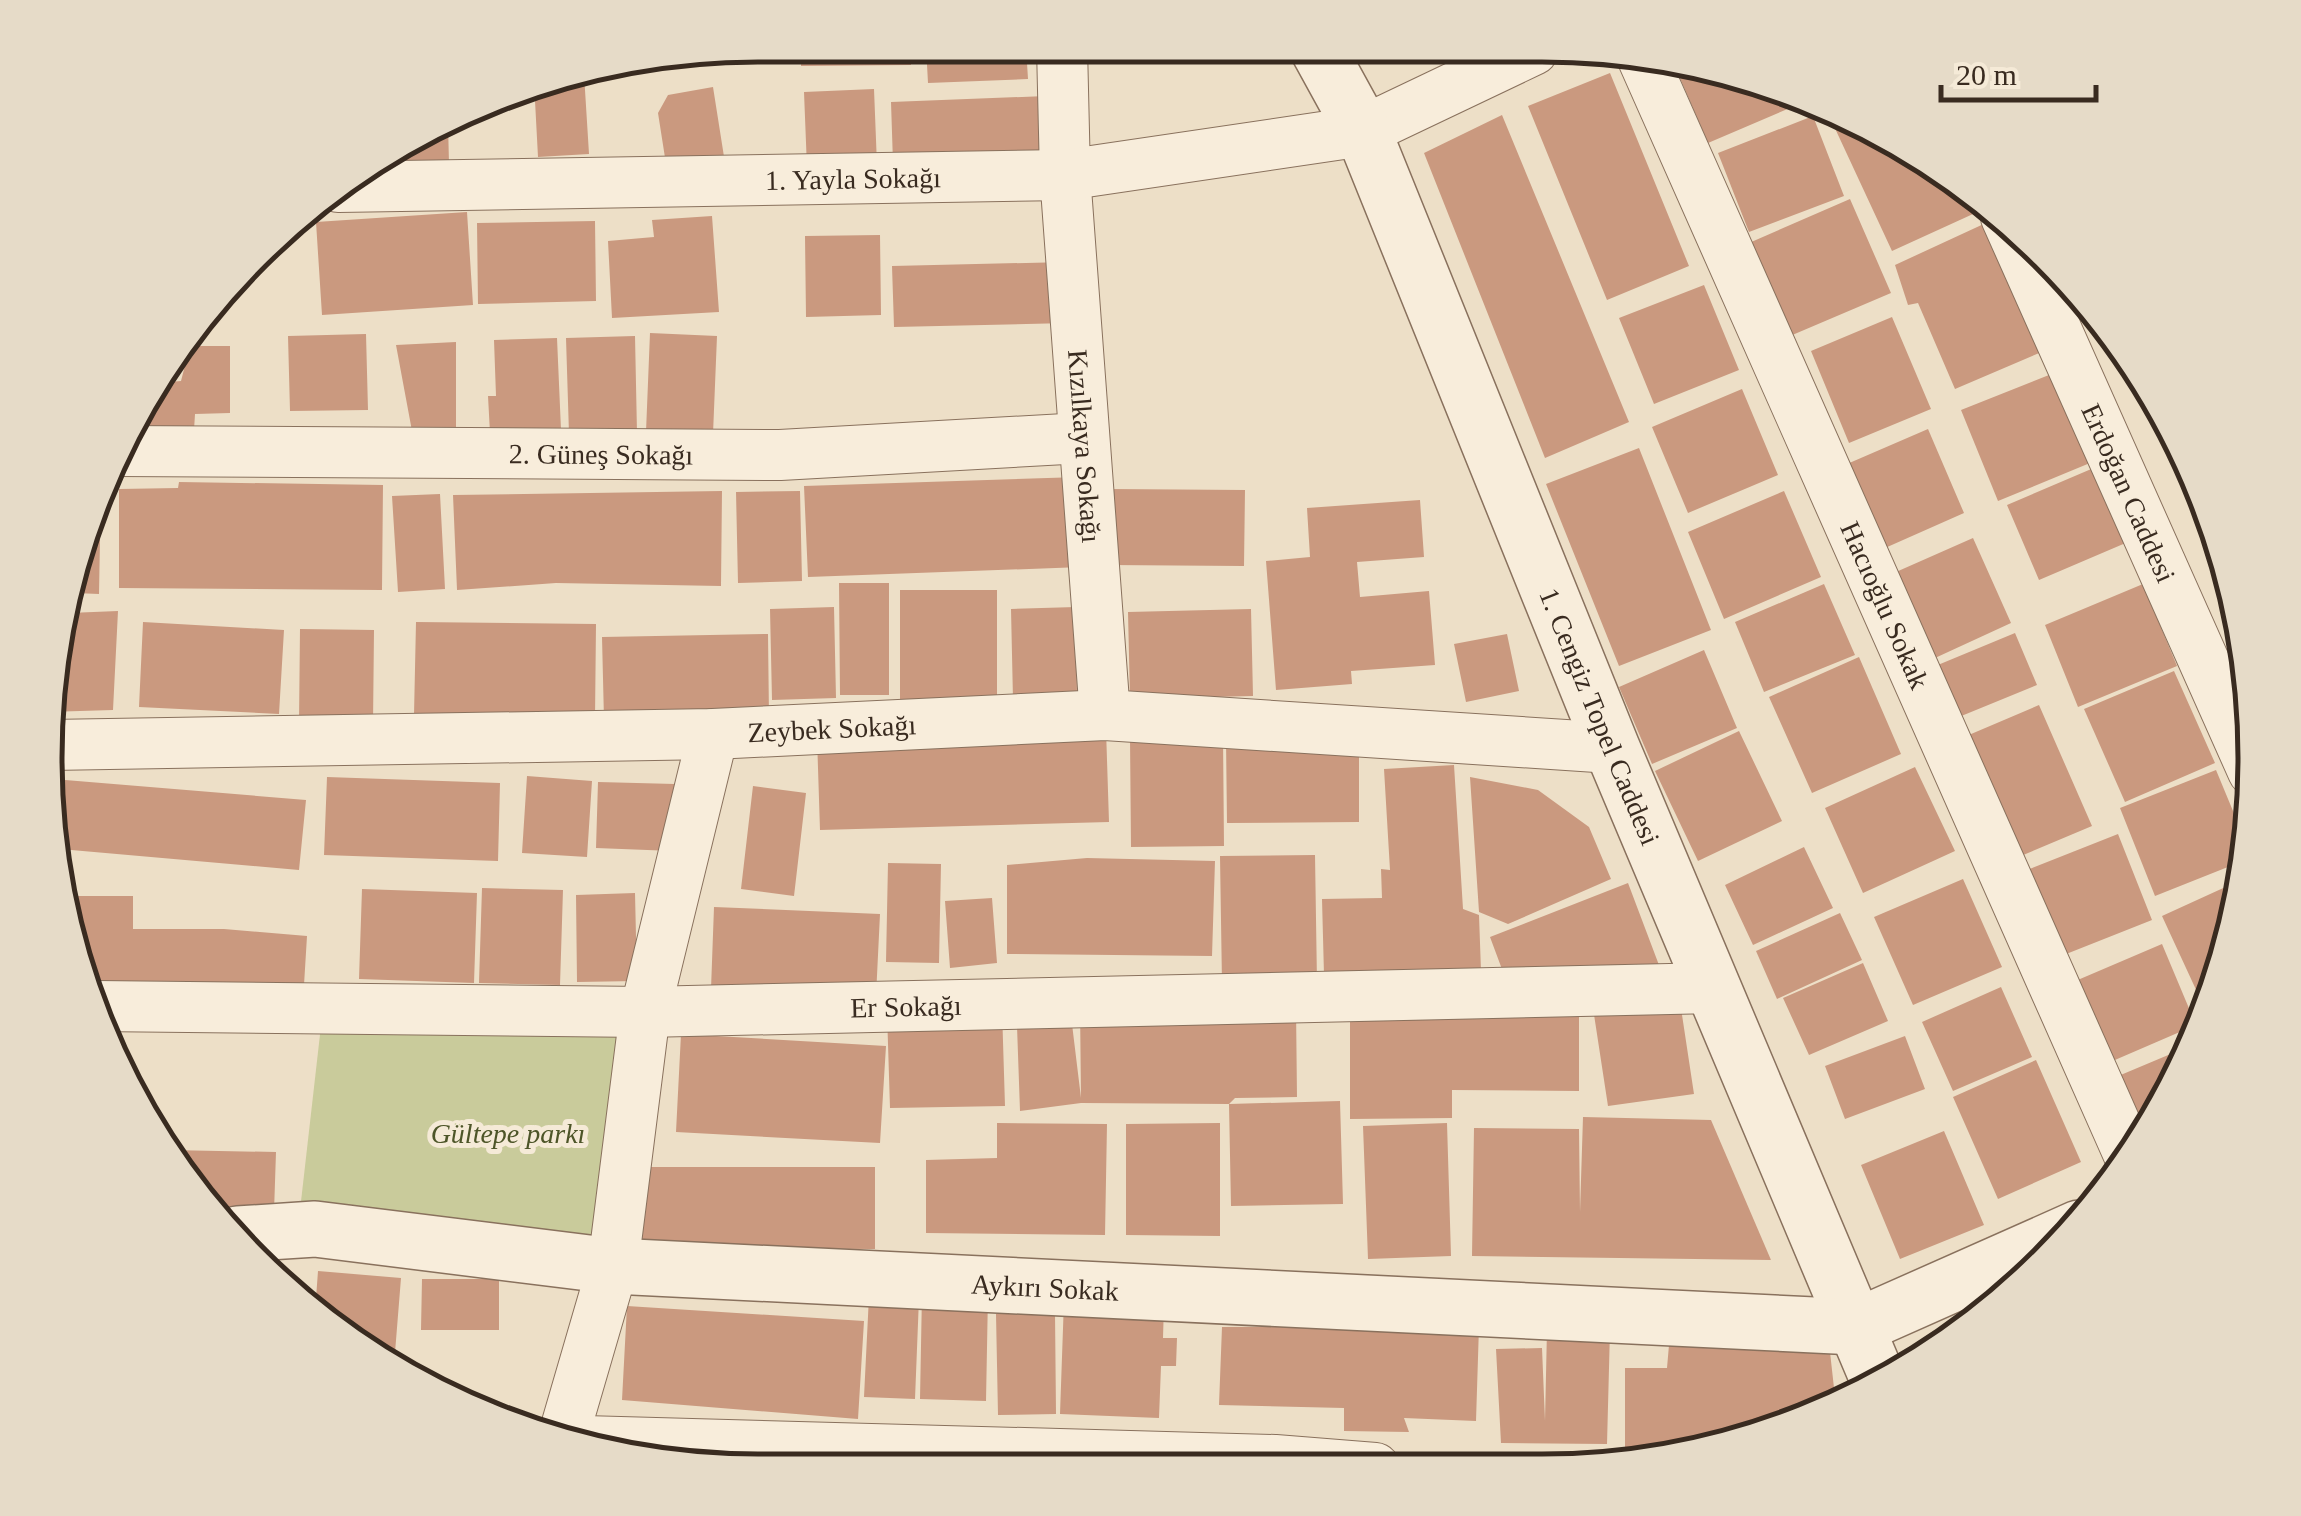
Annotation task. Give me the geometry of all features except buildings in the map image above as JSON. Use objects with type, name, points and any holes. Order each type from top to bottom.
[{"type":"street","name":"Kızılkaya Sokağı","points":[[1062,62],[1065,175],[1104,715]]},
{"type":"street","name":"1. Cengiz Topel Caddesi","points":[[1325,62],[1362,132],[1612,748],[1874,1369]]},
{"type":"street","name":"1. Yayla Sokağı","points":[[363,187],[1065,175],[1362,132],[1508,62]]},
{"type":"street","name":"Hacıoğlu Sokak","points":[[1648,71],[2123,1141]]},
{"type":"street","name":"Erdoğan Caddesi","points":[[2023,254],[2238,738]]},
{"type":"street","name":"2. Güneş Sokağı","points":[[133,452],[780,455],[1083,438]]},
{"type":"street","name":"Zeybek Sokağı","points":[[63,745],[714,734],[1104,715],[1612,748]]},
{"type":"street","points":[[566,1427],[613,1266],[645,1012],[714,734]]},
{"type":"street","name":"Er Sokağı","points":[[108,1006],[645,1012],[1715,988]]},
{"type":"street","name":"Aykırı Sokak","points":[[250,1233],[315,1229],[613,1266],[1856,1327]]},
{"type":"street","points":[[1856,1327],[2039,1246]]},
{"type":"street","points":[[629,1441],[1068,1454]]},
{"type":"green space","name":"Gültepe parkı","points":[[322,1017],[635,1025],[605,1256],[299,1219]]}]
